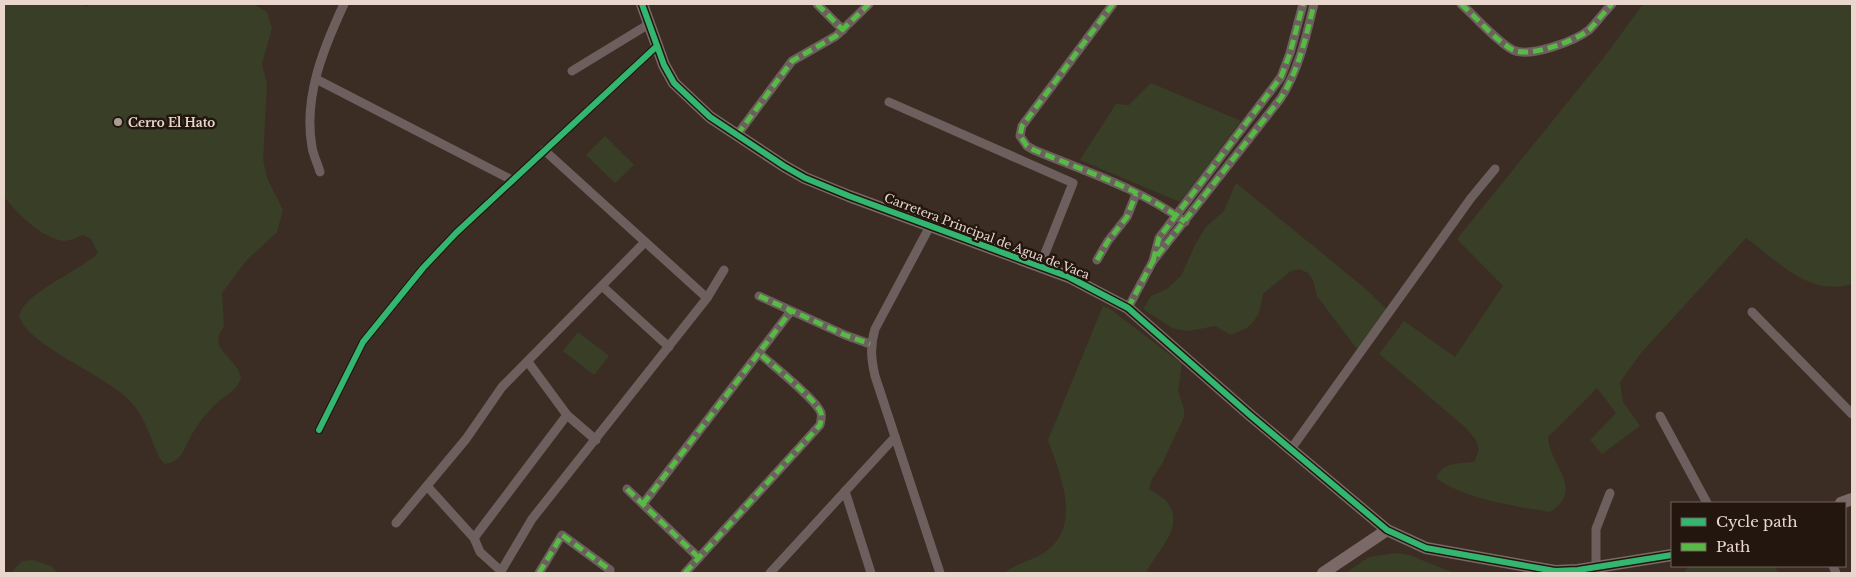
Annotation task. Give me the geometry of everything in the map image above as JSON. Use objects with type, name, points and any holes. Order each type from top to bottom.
[{"type":"street","points":[[320,172],[312,147],[310,116],[316,79],[329,37],[344,4]]},
{"type":"street","name":"Carretera Principal de Agua de Vaca","points":[[642,4],[664,64],[682,93],[710,117],[805,178],[1090,286],[1128,308],[1387,530],[1426,548],[1524,567],[1556,571],[1671,555]]},
{"type":"street","points":[[817,4],[843,30]]},
{"type":"street","points":[[737,135],[792,61],[836,36],[869,4]]},
{"type":"street","points":[[1113,4],[1020,131],[1023,140],[1034,150],[1136,194],[1176,215],[1185,222]]},
{"type":"street","points":[[1153,261],[1159,238],[1281,77],[1290,53],[1303,4]]},
{"type":"street","points":[[1128,308],[1153,261],[1185,222],[1291,82],[1301,57],[1314,4]]},
{"type":"street","points":[[1461,4],[1508,47],[1521,52],[1540,50],[1573,40],[1589,29],[1612,4]]},
{"type":"street","points":[[572,71],[649,24]]},
{"type":"street","points":[[319,430],[363,342],[385,313],[456,233],[657,46]]},
{"type":"street","points":[[316,79],[512,180]]},
{"type":"street","points":[[889,102],[1073,183],[1040,266]]},
{"type":"street","points":[[544,150],[707,298]]},
{"type":"street","points":[[1291,449],[1472,198],[1495,169]]},
{"type":"street","points":[[1097,260],[1108,241],[1127,217],[1136,194]]},
{"type":"street","points":[[930,226],[874,329],[870,344],[875,376],[940,573]]},
{"type":"street","points":[[396,523],[466,439],[502,388],[645,242]]},
{"type":"street","points":[[427,486],[474,538],[480,552],[500,572],[532,520],[707,298],[724,270]]},
{"type":"street","points":[[602,286],[669,347]]},
{"type":"street","points":[[759,296],[870,344]]},
{"type":"street","points":[[643,504],[791,311]]},
{"type":"street","points":[[1752,312],[1852,414]]},
{"type":"street","points":[[685,573],[820,425],[822,420],[821,413],[812,401],[759,352]]},
{"type":"street","points":[[528,362],[566,414],[596,440]]},
{"type":"street","points":[[474,538],[566,414]]},
{"type":"street","points":[[1660,416],[1705,502]]},
{"type":"street","points":[[770,573],[895,438]]},
{"type":"street","points":[[627,489],[699,558]]},
{"type":"street","points":[[845,491],[871,573]]},
{"type":"street","points":[[1596,567],[1596,529],[1610,493]]},
{"type":"street","points":[[1323,573],[1387,530]]},
{"type":"street","points":[[540,573],[562,534],[610,570]]},
{"type":"green space","points":[[4,4],[77,4],[86,6],[96,4],[253,4],[267,12],[272,28],[262,64],[267,84],[263,160],[267,178],[283,210],[277,232],[246,261],[222,293],[224,327],[218,341],[221,348],[235,365],[241,379],[235,388],[205,416],[194,430],[181,455],[171,463],[165,464],[160,459],[144,421],[130,401],[104,381],[51,349],[25,326],[19,315],[32,298],[98,253],[91,239],[83,235],[64,241],[55,239],[38,230],[4,197]]},
{"type":"green space","points":[[1643,4],[1852,4],[1852,284],[1836,287],[1822,286],[1808,281],[1782,266],[1746,238],[1641,353],[1620,382],[1623,402],[1640,426],[1602,454],[1590,440],[1616,413],[1597,388],[1548,437],[1565,486],[1565,495],[1560,503],[1550,512],[1490,501],[1461,491],[1436,478],[1447,466],[1457,463],[1474,462],[1479,450],[1476,440],[1465,427],[1379,354],[1404,321],[1455,357],[1503,286],[1457,239],[1605,56]]},
{"type":"green space","points":[[1151,83],[1241,121],[1180,202],[1080,160],[1116,104],[1129,105]]},
{"type":"green space","points":[[605,136],[634,165],[615,183],[586,155]]},
{"type":"green space","points":[[1236,183],[1366,289],[1389,312],[1357,349],[1317,296],[1313,280],[1308,273],[1300,269],[1291,271],[1263,294],[1259,313],[1254,321],[1247,328],[1231,335],[1215,326],[1189,331],[1172,328],[1143,309],[1151,296],[1167,289],[1181,276],[1205,228],[1224,211]]},
{"type":"green space","points":[[1103,306],[1109,308],[1182,364],[1178,391],[1184,409],[1184,417],[1162,464],[1152,479],[1149,489],[1165,500],[1171,509],[1172,529],[1146,573],[1004,573],[1045,552],[1057,541],[1063,528],[1066,514],[1065,499],[1058,468],[1048,440]]},
{"type":"green space","points":[[578,332],[609,356],[594,375],[563,351]]},
{"type":"green space","points":[[1396,553],[1409,555],[1454,573],[1346,573],[1369,557]]},
{"type":"green space","points":[[33,560],[51,566],[58,573],[11,573],[22,561]]},
{"type":"green space","points":[[1688,567],[1775,567],[1778,573],[1684,573]]},
{"type":"marked path","points":[[817,4],[843,30]]},
{"type":"marked path","points":[[737,135],[792,61],[836,36],[869,4]]},
{"type":"marked path","points":[[1113,4],[1022,126],[1020,136],[1027,146],[1034,150],[1131,190],[1168,210],[1185,222]]},
{"type":"marked path","points":[[1153,261],[1159,238],[1281,77],[1290,53],[1303,4]]},
{"type":"marked path","points":[[1128,308],[1153,261],[1281,98],[1293,76],[1305,41],[1314,4]]},
{"type":"marked path","points":[[1461,4],[1506,46],[1521,52],[1541,50],[1574,39],[1589,30],[1612,4]]},
{"type":"marked path","points":[[1097,260],[1108,241],[1127,217],[1136,194]]},
{"type":"marked path","points":[[759,296],[845,335],[870,344]]},
{"type":"marked path","points":[[643,504],[791,311]]},
{"type":"marked path","points":[[685,573],[820,425],[821,413],[818,407],[803,391],[759,353]]},
{"type":"marked path","points":[[627,489],[699,558]]},
{"type":"marked path","points":[[539,573],[562,535],[610,570]]},
{"type":"cycle path","points":[[642,4],[664,65],[674,83],[710,117],[805,178],[1069,277],[1128,308],[1250,415],[1387,530],[1426,548],[1555,571],[1578,570],[1671,555]]},
{"type":"cycle path","points":[[319,430],[363,342],[423,268],[456,233],[657,46]]},
{"type":"place","name":"Cerro El Hato","points":[[118,122]]}]
